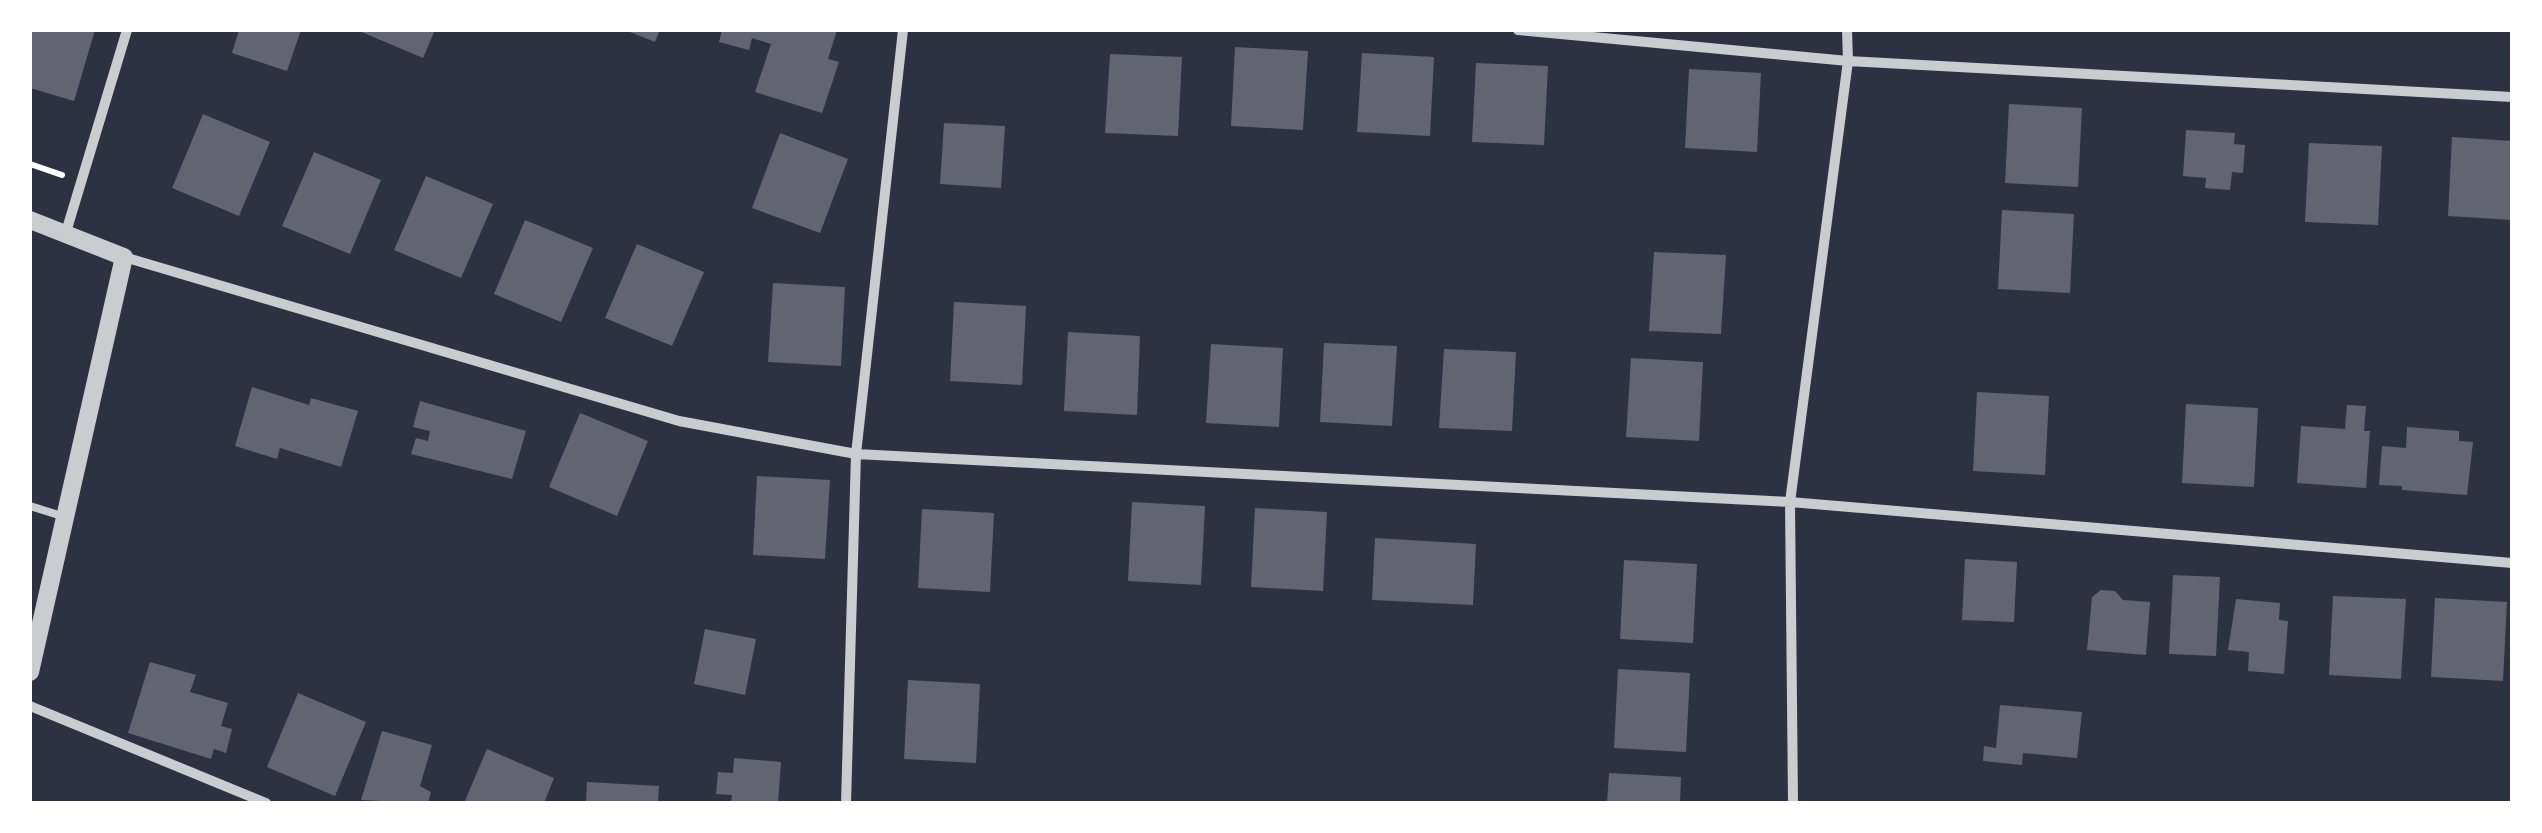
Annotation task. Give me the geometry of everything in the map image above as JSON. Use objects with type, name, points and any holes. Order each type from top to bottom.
[{"type":"street","points":[[66,232],[127,30]]},
{"type":"street","points":[[846,803],[856,454],[903,30]]},
{"type":"street","points":[[1518,30],[1848,61],[2512,97]]},
{"type":"street","points":[[1792,803],[1790,502],[1848,61],[1847,30]]},
{"type":"street","points":[[30,220],[124,258],[679,422],[856,454],[1790,502],[2512,563]]},
{"type":"street","points":[[30,672],[124,258]]},
{"type":"street","points":[[30,706],[266,803]]},
{"type":"lane","points":[[30,506],[65,517]]},
{"type":"building","points":[[30,30],[95,30],[74,101],[30,88]]},
{"type":"building","points":[[239,30],[301,30],[287,71],[232,53]]},
{"type":"building","points":[[357,30],[435,30],[423,58]]},
{"type":"building","points":[[625,30],[660,30],[655,42]]},
{"type":"building","points":[[722,30],[837,30],[828,59],[839,62],[822,113],[755,92],[771,44],[752,38],[749,50],[719,42]]},
{"type":"building","points":[[1235,47],[1308,51],[1303,130],[1231,126]]},
{"type":"building","points":[[1362,53],[1434,57],[1430,136],[1357,132]]},
{"type":"building","points":[[1110,54],[1182,57],[1178,136],[1105,133]]},
{"type":"building","points":[[1476,63],[1548,66],[1544,145],[1472,142]]},
{"type":"building","points":[[1689,69],[1761,73],[1757,152],[1685,148]]},
{"type":"building","points":[[2009,104],[2082,108],[2078,187],[2005,183]]},
{"type":"building","points":[[203,114],[270,142],[239,216],[172,188]]},
{"type":"building","points":[[944,123],[1005,126],[1001,188],[940,184]]},
{"type":"building","points":[[2186,130],[2235,133],[2234,144],[2245,145],[2243,173],[2232,172],[2230,190],[2205,188],[2206,178],[2183,176]]},
{"type":"building","points":[[780,133],[848,159],[820,233],[752,208]]},
{"type":"building","points":[[2452,137],[2512,141],[2512,220],[2448,216]]},
{"type":"building","points":[[2309,143],[2382,146],[2378,225],[2305,222]]},
{"type":"building","points":[[314,152],[381,180],[350,254],[282,226]]},
{"type":"building","points":[[426,176],[493,204],[461,278],[394,250]]},
{"type":"building","points":[[2002,210],[2074,214],[2070,293],[1998,289]]},
{"type":"building","points":[[525,220],[593,248],[561,322],[494,294]]},
{"type":"building","points":[[637,244],[704,272],[672,346],[605,318]]},
{"type":"building","points":[[1654,252],[1726,255],[1721,334],[1649,331]]},
{"type":"building","points":[[773,283],[845,287],[841,366],[768,362]]},
{"type":"building","points":[[954,302],[1026,306],[1022,385],[950,381]]},
{"type":"building","points":[[1068,332],[1140,336],[1137,415],[1064,411]]},
{"type":"building","points":[[1324,343],[1397,346],[1392,426],[1320,422]]},
{"type":"building","points":[[1211,344],[1283,348],[1279,427],[1206,423]]},
{"type":"building","points":[[1444,349],[1516,352],[1512,431],[1439,428]]},
{"type":"building","points":[[1631,358],[1703,362],[1699,441],[1626,437]]},
{"type":"building","points":[[252,387],[309,405],[311,398],[358,411],[341,467],[280,448],[277,459],[235,446]]},
{"type":"building","points":[[1977,392],[2049,396],[2045,475],[1973,471]]},
{"type":"building","points":[[420,401],[526,431],[512,479],[411,454],[416,438],[428,441],[430,431],[413,427]]},
{"type":"building","points":[[2186,404],[2258,408],[2254,487],[2182,483]]},
{"type":"building","points":[[2347,405],[2366,406],[2364,431],[2370,431],[2366,488],[2297,483],[2301,426],[2345,429]]},
{"type":"building","points":[[580,413],[648,441],[617,516],[549,487]]},
{"type":"building","points":[[2407,427],[2459,431],[2459,441],[2473,442],[2467,495],[2379,485],[2382,446],[2406,448]]},
{"type":"building","points":[[757,476],[830,480],[825,559],[753,555]]},
{"type":"building","points":[[1132,502],[1205,506],[1201,585],[1128,581]]},
{"type":"building","points":[[1255,508],[1327,512],[1323,591],[1251,587]]},
{"type":"building","points":[[922,509],[994,513],[990,592],[918,588]]},
{"type":"building","points":[[1375,538],[1476,544],[1473,605],[1372,600]]},
{"type":"building","points":[[1965,559],[2017,562],[2014,622],[1962,620]]},
{"type":"building","points":[[1624,560],[1697,564],[1693,643],[1620,639]]},
{"type":"building","points":[[2173,575],[2220,577],[2216,656],[2169,654]]},
{"type":"building","points":[[2101,590],[2115,591],[2123,600],[2150,602],[2146,655],[2087,650],[2092,597]]},
{"type":"building","points":[[2333,596],[2406,599],[2401,679],[2329,675]]},
{"type":"building","points":[[2435,598],[2507,602],[2503,681],[2431,677]]},
{"type":"building","points":[[2236,599],[2280,603],[2279,620],[2288,621],[2284,674],[2248,671],[2249,652],[2228,650]]},
{"type":"building","points":[[705,629],[756,639],[745,695],[694,684]]},
{"type":"building","points":[[150,662],[196,675],[190,692],[228,703],[221,726],[232,729],[226,753],[214,749],[211,759],[128,733]]},
{"type":"building","points":[[1618,669],[1690,673],[1686,752],[1614,748]]},
{"type":"building","points":[[908,680],[980,684],[976,763],[904,759]]},
{"type":"building","points":[[298,693],[366,722],[335,796],[267,767]]},
{"type":"building","points":[[2000,705],[2082,712],[2077,758],[2023,753],[2022,765],[1983,761],[1984,746],[1996,748]]},
{"type":"building","points":[[382,731],[432,745],[420,786],[431,792],[428,803],[361,800]]},
{"type":"building","points":[[487,749],[554,778],[544,803],[464,803]]},
{"type":"building","points":[[734,758],[781,762],[778,803],[731,803],[732,795],[716,794],[718,772],[733,773]]},
{"type":"building","points":[[1609,773],[1681,777],[1680,803],[1607,803]]},
{"type":"building","points":[[587,782],[659,786],[658,803],[586,803]]}]
